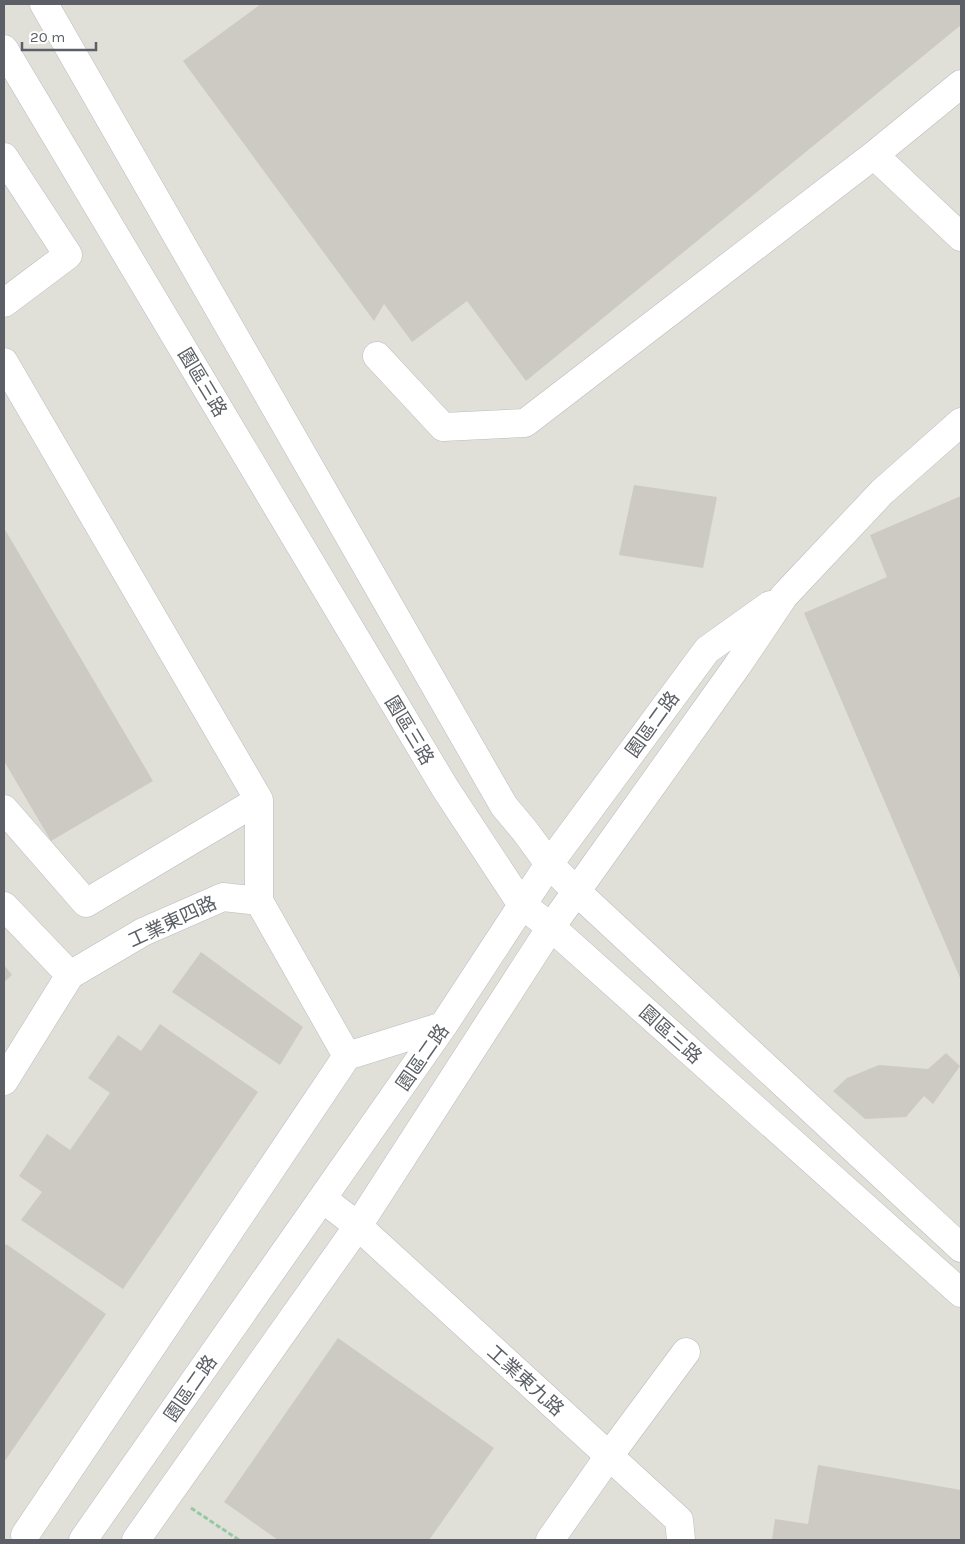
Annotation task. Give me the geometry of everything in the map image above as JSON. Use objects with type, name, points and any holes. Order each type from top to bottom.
[{"type":"street","points":[[44,4],[504,806],[549,864],[576,891],[961,1248]]},
{"type":"street","name":"園區三路","points":[[4,48],[445,788],[522,905],[551,927],[961,1293]]},
{"type":"street","points":[[377,356],[443,426],[525,422],[874,156],[961,84]]},
{"type":"street","points":[[874,156],[961,237]]},
{"type":"street","points":[[4,157],[68,255],[4,303]]},
{"type":"street","points":[[4,362],[259,800],[259,902],[347,1056]]},
{"type":"street","name":"園區二路","points":[[136,1540],[358,1226],[551,927],[737,666],[784,596],[882,492],[961,422]]},
{"type":"street","name":"園區二路","points":[[83,1540],[323,1200],[443,1026],[549,864],[707,650],[784,596]]},
{"type":"street","points":[[4,809],[86,903],[259,800]]},
{"type":"street","name":"工業東四路","points":[[4,1081],[70,976],[142,932],[223,898],[259,902]]},
{"type":"street","points":[[4,906],[70,976]]},
{"type":"street","points":[[25,1535],[347,1056],[443,1026]]},
{"type":"street","name":"工業東九路","points":[[323,1200],[358,1226],[679,1520],[681,1540]]},
{"type":"street","points":[[550,1540],[608,1456],[686,1352]]},
{"type":"path","points":[[169,1494],[239,1540]]},
{"type":"shaded area","points":[[4,4],[961,4],[961,1540],[4,1540]]},
{"type":"building","points":[[261,4],[961,4],[961,25],[526,381],[467,301],[412,342],[384,304],[374,321],[183,61]]},
{"type":"building","points":[[634,485],[717,497],[703,568],[619,555]]},
{"type":"building","points":[[961,496],[961,980],[804,613],[887,577],[870,535]]},
{"type":"building","points":[[4,528],[153,781],[51,841],[4,761]]},
{"type":"building","points":[[201,952],[303,1027],[280,1065],[172,992]]},
{"type":"building","points":[[4,965],[12,975],[4,982]]},
{"type":"building","points":[[160,1024],[258,1092],[123,1289],[21,1220],[42,1192],[19,1176],[47,1134],[70,1150],[110,1093],[88,1078],[118,1035],[141,1051]]},
{"type":"building","points":[[946,1053],[960,1066],[933,1104],[924,1096],[906,1117],[865,1119],[833,1091],[847,1078],[879,1065],[928,1069]]},
{"type":"building","points":[[6,1244],[106,1314],[4,1462],[4,1247]]},
{"type":"building","points":[[338,1338],[494,1448],[429,1540],[278,1540],[224,1502]]},
{"type":"building","points":[[818,1465],[961,1490],[961,1540],[772,1540],[775,1519],[808,1524]]}]
